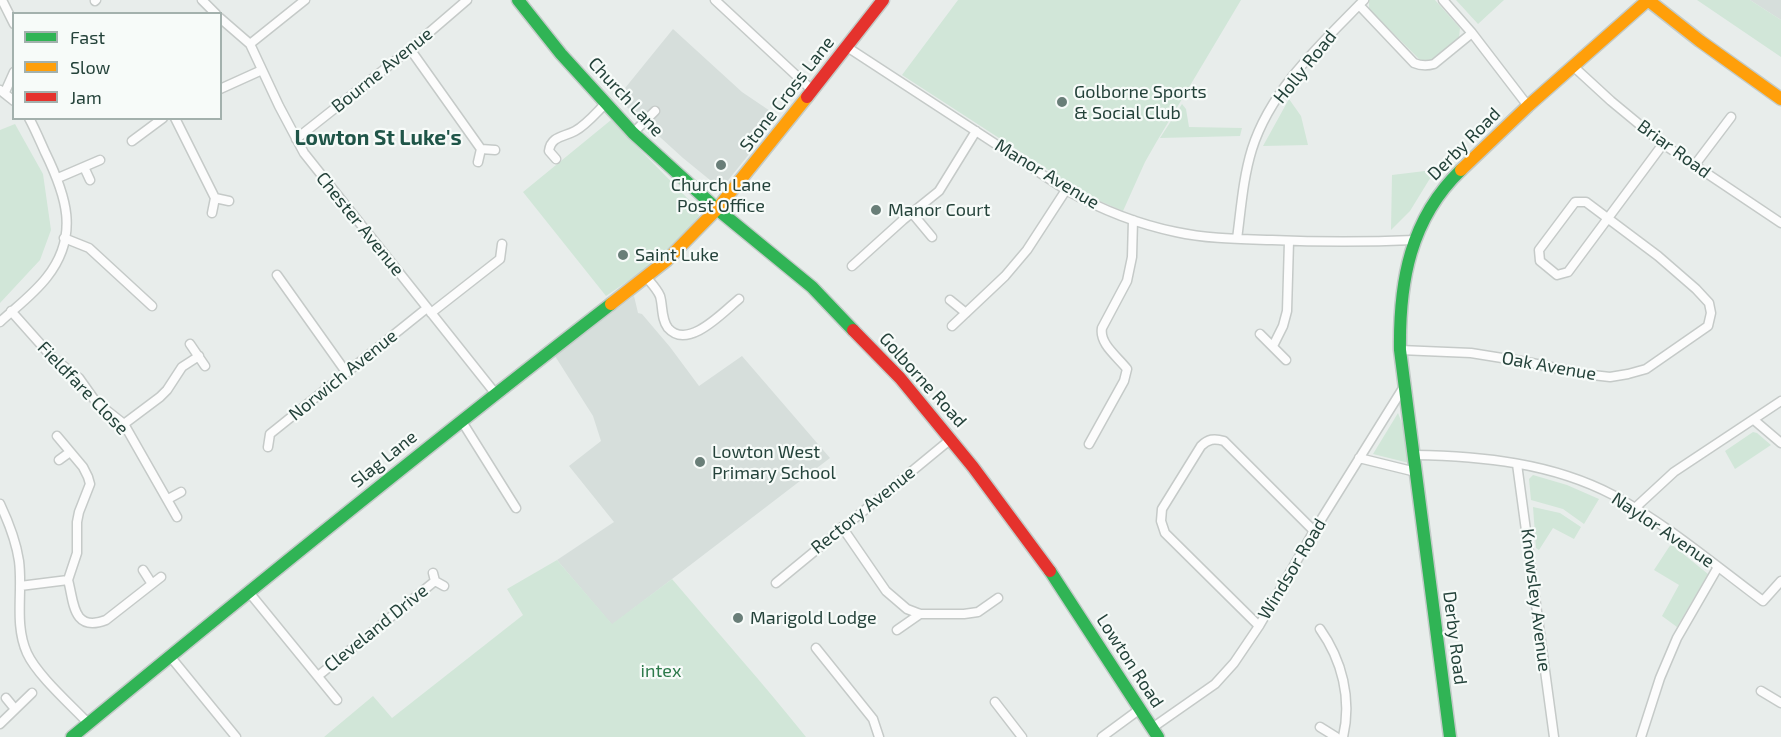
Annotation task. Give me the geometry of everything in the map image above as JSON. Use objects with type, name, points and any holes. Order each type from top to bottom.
[{"type":"street","points":[[2,0],[12,20]]},
{"type":"street","points":[[202,0],[214,12]]},
{"type":"street","points":[[250,44],[305,0]]},
{"type":"street","name":"Bourne Avenue","points":[[296,139],[410,49],[467,0]]},
{"type":"street","name":"Church Lane","points":[[518,0],[605,104],[633,133],[717,209]]},
{"type":"street","points":[[715,0],[813,91]]},
{"type":"street","name":"Stone Cross Lane","points":[[717,209],[883,0]]},
{"type":"street","points":[[1443,0],[1472,33],[1528,106]]},
{"type":"street","points":[[1648,0],[1700,41],[1781,99]]},
{"type":"street","name":"Derby Road","points":[[1450,737],[1400,350],[1400,300],[1407,262],[1414,240],[1440,193],[1450,180],[1528,106],[1648,0]]},
{"type":"street","name":"Holly Road","points":[[1237,239],[1251,151],[1261,127],[1298,69],[1361,3],[1418,65],[1434,64],[1472,33]]},
{"type":"street","name":"Chester Avenue","points":[[222,20],[250,44],[304,153],[495,393]]},
{"type":"street","name":"Manor Avenue","points":[[847,47],[1066,190],[1091,204],[1133,220],[1176,232],[1237,239],[1414,240]]},
{"type":"street","points":[[410,49],[481,148],[495,150]]},
{"type":"street","name":"Briar Road","points":[[1574,66],[1611,101],[1663,144],[1781,223]]},
{"type":"street","points":[[222,88],[262,70]]},
{"type":"street","points":[[3,91],[12,75]]},
{"type":"street","points":[[543,160],[554,156],[549,151],[549,147],[554,140],[561,135],[575,131],[605,104]]},
{"type":"street","points":[[633,133],[655,111]]},
{"type":"street","points":[[1694,166],[1731,117]]},
{"type":"street","points":[[0,322],[46,278],[60,253],[67,225],[64,195],[58,178],[29,120]]},
{"type":"street","points":[[132,141],[160,120]]},
{"type":"street","points":[[176,120],[215,198],[212,213]]},
{"type":"street","points":[[852,266],[939,191],[976,131]]},
{"type":"street","points":[[1608,219],[1586,202],[1575,202],[1539,250],[1540,261],[1557,275],[1568,272],[1608,219],[1663,144]]},
{"type":"street","points":[[478,162],[481,148]]},
{"type":"street","points":[[58,178],[100,160]]},
{"type":"street","points":[[84,167],[90,180]]},
{"type":"street","points":[[952,326],[1005,276],[1028,250],[1066,190]]},
{"type":"street","points":[[215,198],[229,201]]},
{"type":"street","name":"Slag Lane","points":[[72,737],[169,655],[461,420],[667,260],[717,209]]},
{"type":"street","name":"Golborne Road","points":[[717,209],[812,287],[900,378],[951,439],[1036,551],[1072,604]]},
{"type":"street","points":[[912,213],[932,237]]},
{"type":"street","name":"Oak Avenue","points":[[1400,350],[1471,353],[1597,376],[1610,377],[1646,369],[1708,326],[1711,313],[1709,303],[1684,279],[1608,219]]},
{"type":"street","points":[[1089,444],[1124,381],[1127,369],[1103,342],[1101,335],[1102,328],[1122,291],[1130,270],[1133,220]]},
{"type":"street","points":[[64,238],[88,248],[152,306]]},
{"type":"street","points":[[1273,346],[1283,326],[1287,311],[1289,241]]},
{"type":"street","name":"Norwich Avenue","points":[[268,447],[270,434],[346,372],[500,259],[502,244]]},
{"type":"street","points":[[277,275],[346,372]]},
{"type":"street","points":[[646,277],[659,294],[662,313],[669,328],[681,335],[695,334],[739,299]]},
{"type":"street","points":[[950,300],[966,313]]},
{"type":"street","name":"Fieldfare Close","points":[[11,312],[52,357],[79,378],[96,402],[124,424],[177,517]]},
{"type":"street","points":[[1260,334],[1286,360]]},
{"type":"street","points":[[190,344],[206,366]]},
{"type":"street","points":[[124,424],[160,397],[182,367],[198,356]]},
{"type":"street","name":"Windsor Road","points":[[1155,733],[1224,675],[1259,626],[1314,531],[1405,384]]},
{"type":"street","points":[[1635,508],[1674,472],[1781,401]]},
{"type":"street","points":[[461,420],[516,508]]},
{"type":"street","points":[[1754,420],[1781,443]]},
{"type":"street","points":[[57,436],[83,467],[90,484],[79,512],[77,554],[68,580],[76,614],[89,622],[98,623],[106,620],[161,578]]},
{"type":"street","name":"Rectory Avenue","points":[[776,583],[951,439]]},
{"type":"street","points":[[1259,626],[1165,533],[1161,521],[1162,509],[1201,446],[1207,440],[1216,439],[1224,441],[1314,531]]},
{"type":"street","points":[[59,460],[70,452]]},
{"type":"street","name":"Naylor Avenue","points":[[1414,455],[1470,457],[1518,464],[1579,481],[1613,495],[1635,508],[1718,567],[1762,602],[1781,581]]},
{"type":"street","points":[[1359,458],[1416,472]]},
{"type":"street","name":"Knowsley Avenue","points":[[1518,464],[1554,737]]},
{"type":"street","points":[[168,499],[181,492]]},
{"type":"street","points":[[0,504],[9,522],[19,563],[19,618],[27,652],[34,665],[88,723]]},
{"type":"street","points":[[842,527],[886,591],[907,609],[920,614],[964,614],[978,612],[998,598]]},
{"type":"street","points":[[1641,737],[1660,678],[1677,638],[1718,567]]},
{"type":"street","points":[[143,570],[152,584]]},
{"type":"street","name":"Cleveland Drive","points":[[318,676],[434,577],[444,586]]},
{"type":"street","points":[[20,586],[68,580]]},
{"type":"street","points":[[248,591],[337,700]]},
{"type":"street","name":"Lowton Road","points":[[1072,604],[1155,733]]},
{"type":"street","points":[[897,630],[920,614]]},
{"type":"street","points":[[1320,629],[1339,662],[1343,679],[1346,697],[1343,737]]},
{"type":"street","points":[[816,648],[873,719],[879,737]]},
{"type":"street","points":[[169,655],[236,737]]},
{"type":"street","points":[[1761,691],[1781,703]]},
{"type":"street","points":[[0,724],[32,693]]},
{"type":"street","points":[[6,698],[15,709]]},
{"type":"street","points":[[995,702],[1022,737]]},
{"type":"street","points":[[1102,737],[1140,709]]},
{"type":"street","points":[[1320,727],[1336,737]]},
{"type":"shaded area","points":[[1750,0],[1781,0],[1781,20]]},
{"type":"shaded area","points":[[673,29],[742,92],[779,117],[721,189],[617,98]]},
{"type":"shaded area","name":"Lowton West Primary School","points":[[634,296],[638,313],[642,314],[670,347],[699,386],[742,356],[830,458],[612,625],[557,560],[614,522],[569,466],[601,441],[593,416],[555,356]]},
{"type":"green space","name":"Golborne Sports & Social Club","points":[[958,0],[1241,0],[1145,162],[1123,211],[1076,188],[902,75]]},
{"type":"green space","points":[[1369,0],[1435,0],[1460,28],[1459,38],[1431,61],[1421,61],[1369,9]]},
{"type":"green space","points":[[1456,0],[1504,0],[1478,24]]},
{"type":"green space","points":[[1697,0],[1750,0],[1781,20],[1781,57]]},
{"type":"green space","points":[[1289,99],[1301,116],[1308,145],[1263,146]]},
{"type":"green space","points":[[1182,104],[1186,109],[1189,127],[1242,128],[1240,136],[1160,138]]},
{"type":"green space","points":[[611,120],[694,205],[699,216],[665,256],[606,296],[523,192]]},
{"type":"green space","points":[[15,124],[43,174],[51,230],[40,260],[0,303],[0,130]]},
{"type":"green space","points":[[1443,163],[1429,180],[1410,211],[1391,230],[1392,175],[1425,171]]},
{"type":"green space","points":[[1398,413],[1403,426],[1409,463],[1373,454]]},
{"type":"green space","points":[[1753,432],[1771,445],[1735,469],[1725,451]]},
{"type":"green space","points":[[1533,475],[1567,485],[1599,499],[1584,524],[1563,509],[1531,500],[1529,479]]},
{"type":"green space","points":[[1533,507],[1560,513],[1581,527],[1574,539],[1553,528],[1539,550],[1536,548]]},
{"type":"green space","points":[[1671,544],[1708,574],[1677,627],[1662,616],[1679,585],[1654,570]]},
{"type":"green space","name":"intex","points":[[557,560],[612,624],[672,579],[806,737],[324,737],[373,696],[392,718],[523,615],[507,589]]},
{"type":"traffic: fast","points":[[518,0],[561,54],[633,133],[717,209],[812,287],[853,330]]},
{"type":"traffic: fast","points":[[1450,737],[1400,350],[1400,325],[1405,276],[1419,231],[1430,209],[1461,170]]},
{"type":"traffic: fast","points":[[72,737],[340,518],[611,304]]},
{"type":"traffic: fast","points":[[1050,571],[1158,737]]},
{"type":"traffic: slow","points":[[1648,0],[1700,41],[1781,99]]},
{"type":"traffic: slow","points":[[1461,170],[1528,106],[1648,0]]},
{"type":"traffic: slow","points":[[611,304],[667,260],[717,209],[807,97]]},
{"type":"traffic: jam","points":[[807,97],[883,0]]},
{"type":"traffic: jam","points":[[853,330],[900,378],[973,467],[1050,571]]},
{"type":"place","name":"Golborne Sports & Social Club","points":[[1062,102]]},
{"type":"place","name":"Church Lane Post Office","points":[[721,165]]},
{"type":"place","name":"Manor Court","points":[[876,210]]},
{"type":"place","name":"Saint Luke","points":[[623,255]]},
{"type":"place","name":"Lowton West Primary School","points":[[700,462]]},
{"type":"place","name":"Marigold Lodge","points":[[738,618]]},
{"type":"district","name":"Lowton St Luke's","points":[[378,138]]}]
